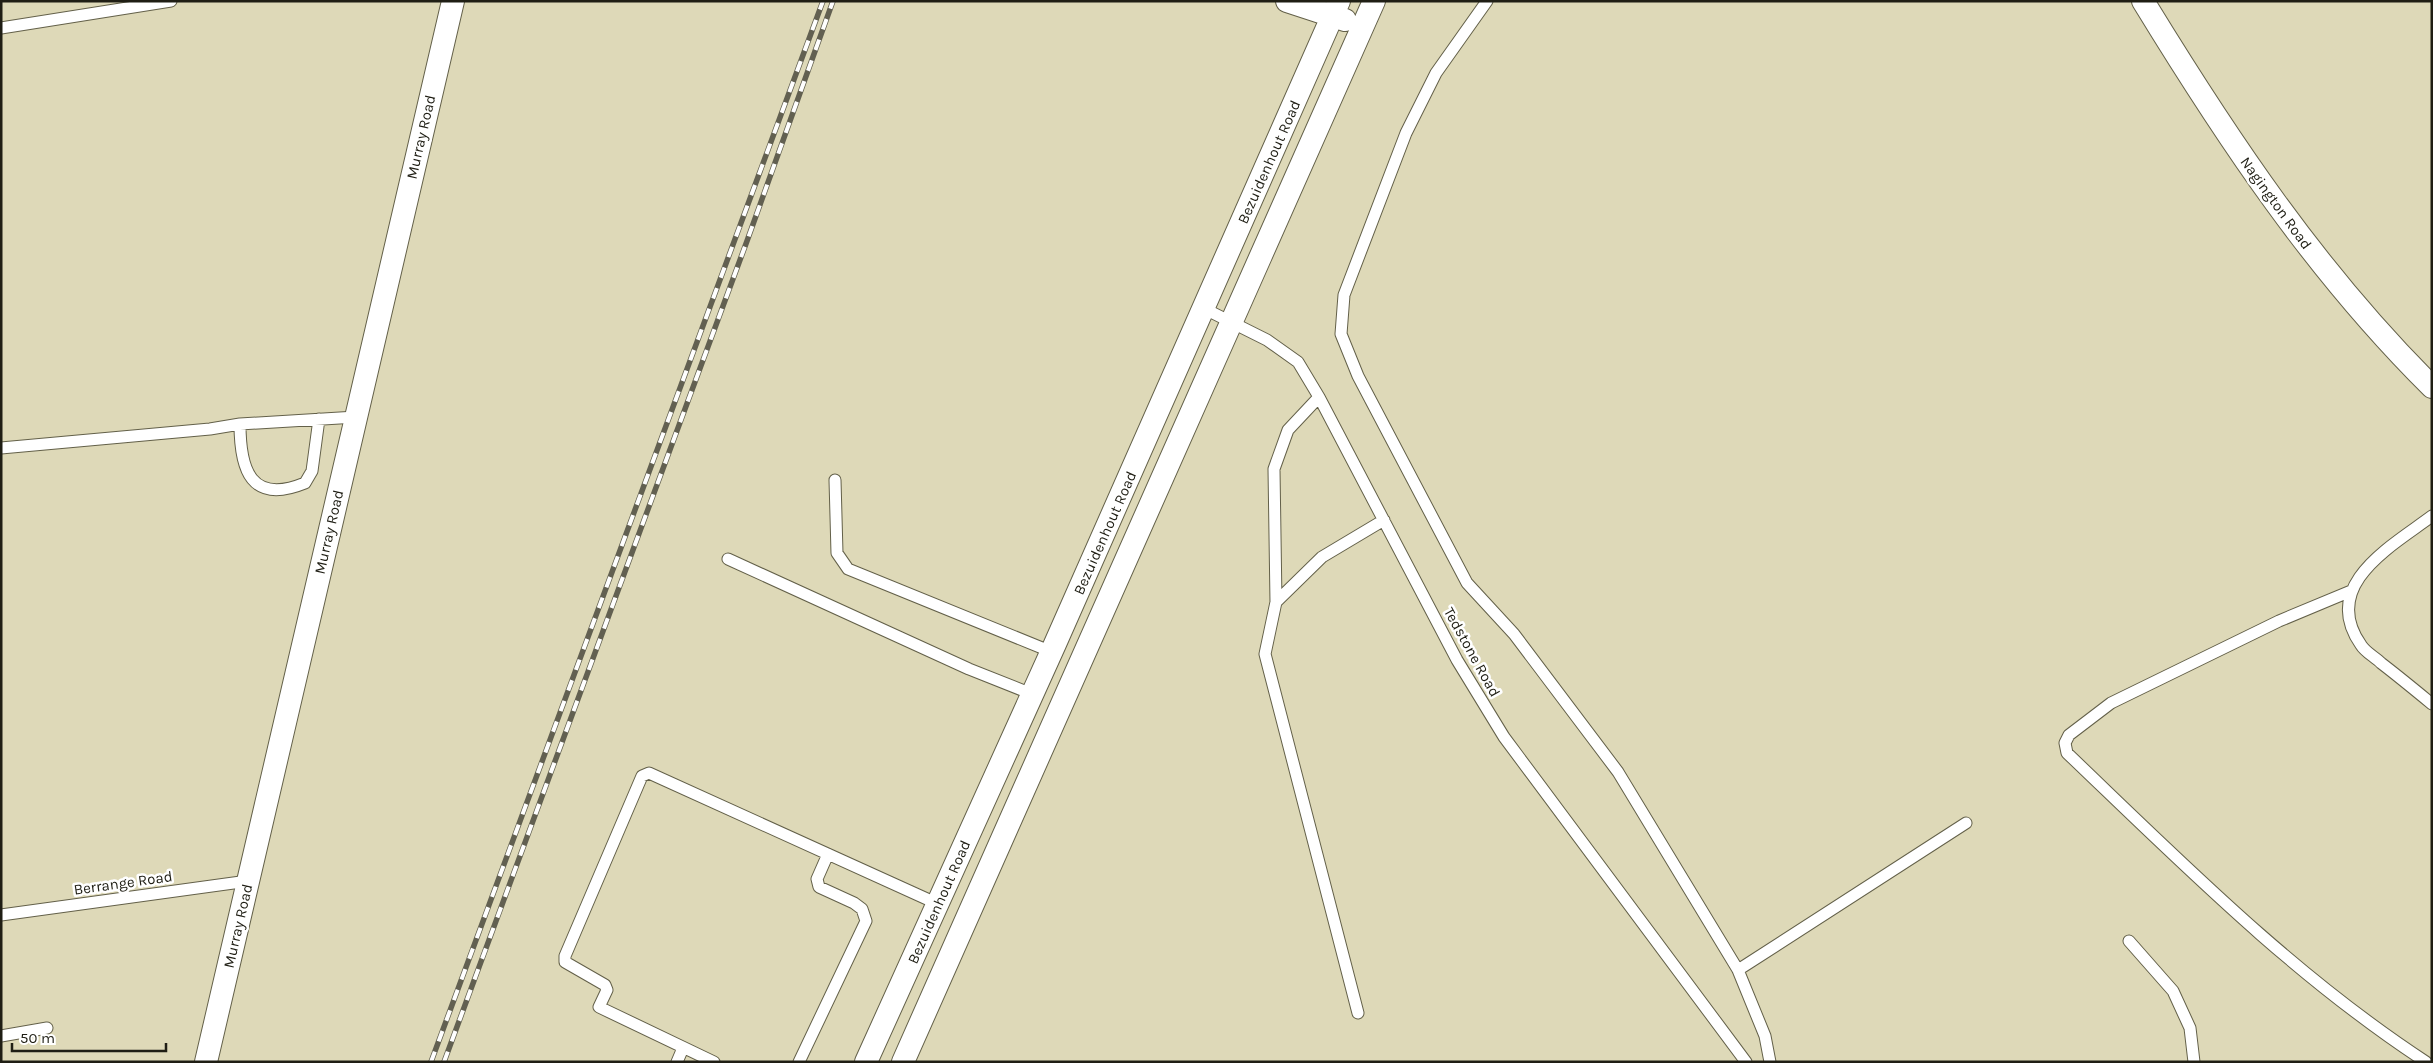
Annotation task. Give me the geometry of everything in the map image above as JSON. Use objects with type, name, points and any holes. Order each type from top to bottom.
[{"type":"street","name":"Murray Road","points":[[206,1062],[453,1]]},
{"type":"street","points":[[1287,1],[1336,9],[1363,26]]},
{"type":"street","name":"Bezuidenhout Road","points":[[903,1062],[1374,1]]},
{"type":"street","name":"Nagington Road","points":[[2143,1],[2204,100],[2260,182],[2325,271],[2432,387]]},
{"type":"street","name":"Bezuidenhout Road","points":[[866,1062],[1054,648],[1336,9]]},
{"type":"street","points":[[1240,228],[1268,240]]},
{"type":"street","points":[[1054,648],[1082,656]]},
{"type":"street","points":[[941,897],[973,903]]},
{"type":"lane","points":[[1,28],[170,1]]},
{"type":"lane","points":[[1488,1],[1436,73],[1406,133],[1344,296],[1341,334],[1358,376],[1467,583],[1514,634],[1618,772],[1738,970],[1765,1036],[1770,1062]]},
{"type":"lane","name":"Tedstone Road","points":[[1205,309],[1267,340],[1298,362],[1319,397],[1458,660],[1504,737],[1746,1062]]},
{"type":"lane","points":[[1319,397],[1288,430],[1274,469],[1276,602],[1265,654],[1358,1014]]},
{"type":"lane","points":[[1,448],[210,429],[240,424],[356,417]]},
{"type":"lane","points":[[240,424],[242,461],[248,476],[264,488],[279,488],[305,483],[312,470],[318,419]]},
{"type":"lane","points":[[835,480],[837,553],[848,569],[1054,648]]},
{"type":"lane","points":[[2432,516],[2373,560],[2360,574],[2351,591],[2348,611],[2352,630],[2361,647],[2432,704]]},
{"type":"lane","points":[[1276,602],[1322,557],[1384,520]]},
{"type":"lane","points":[[728,559],[969,669],[1032,694]]},
{"type":"lane","points":[[2351,591],[2279,620],[2111,703],[2069,735],[2065,743],[2067,752],[2237,916],[2376,1029],[2426,1062]]},
{"type":"lane","points":[[714,1062],[599,1007],[607,990],[605,985],[565,962],[565,956],[642,776],[649,773],[828,854],[941,897]]},
{"type":"lane","points":[[1738,970],[1966,823]]},
{"type":"lane","points":[[799,1062],[866,921],[862,910],[854,904],[819,887],[817,879],[828,854]]},
{"type":"lane","name":"Berrange Road","points":[[1,915],[248,881]]},
{"type":"lane","points":[[2129,941],[2173,991],[2190,1028],[2194,1062]]},
{"type":"lane","points":[[1,1036],[47,1028]]},
{"type":"lane","points":[[676,1062],[683,1048]]},
{"type":"shaded area","points":[[1,1],[2432,1],[2432,1062],[1,1062]]},
{"type":"railway","points":[[431,1062],[823,1]]},
{"type":"railway","points":[[444,1062],[747,241],[833,1]]}]
